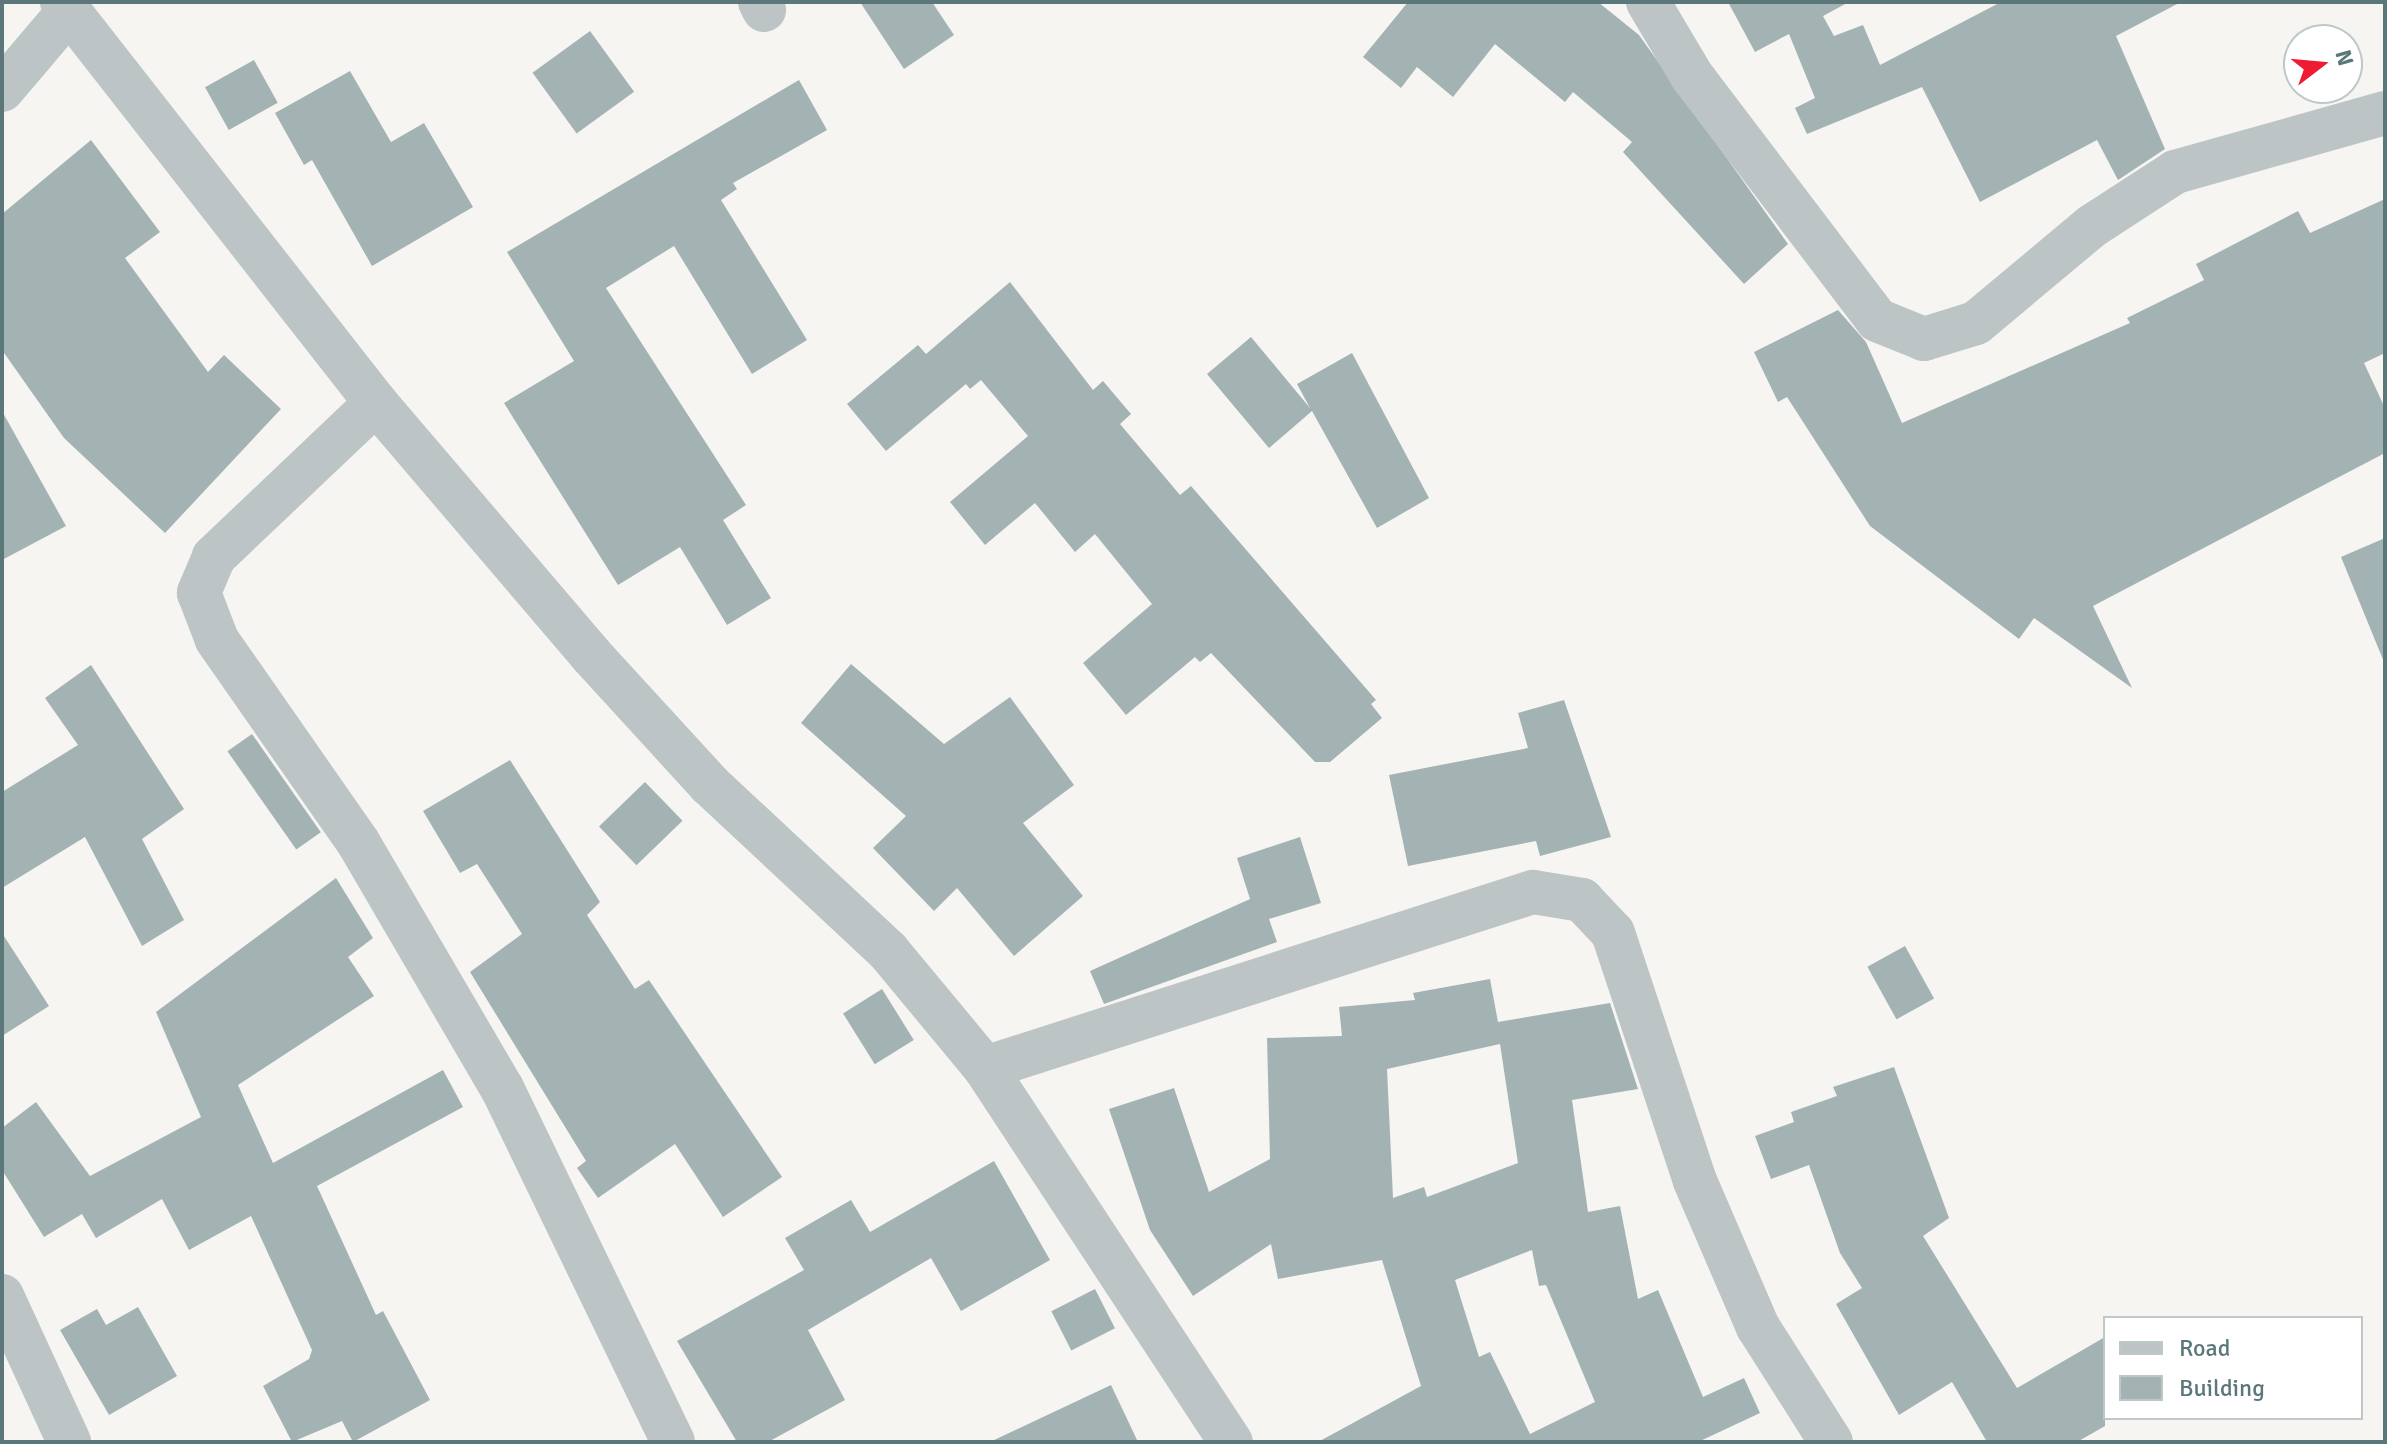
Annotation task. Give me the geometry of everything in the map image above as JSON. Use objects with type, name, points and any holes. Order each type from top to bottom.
[{"type":"street","points":[[1648,2],[1692,76],[1877,320],[1924,339],[1976,323],[2092,226],[2175,172],[2385,113]]},
{"type":"street","points":[[2,90],[65,7],[376,403],[709,784],[888,951],[985,1068],[1231,1442]]},
{"type":"street","points":[[376,403],[214,557],[199,593],[217,640],[358,842],[502,1088],[673,1442]]},
{"type":"street","points":[[985,1068],[1533,892],[1582,900],[1613,933],[1695,1181],[1758,1327],[1831,1442]]},
{"type":"street","points":[[2,1296],[69,1442]]},
{"type":"building","points":[[860,2],[932,2],[954,35],[904,69]]},
{"type":"building","points":[[1408,2],[1598,2],[1639,35],[1788,244],[1744,284],[1623,152],[1632,142],[1573,92],[1565,102],[1495,44],[1453,97],[1417,67],[1401,88],[1363,57]]},
{"type":"building","points":[[1728,2],[1849,2],[1823,16],[1834,36],[1863,25],[1880,65],[2001,2],[2181,2],[2116,36],[2165,149],[2118,180],[2097,140],[1980,202],[1922,87],[1807,134],[1795,108],[1815,98],[1789,34],[1755,52]]},
{"type":"building","points":[[590,31],[634,92],[577,133],[533,73]]},
{"type":"building","points":[[254,60],[278,103],[229,130],[205,87]]},
{"type":"building","points":[[350,71],[391,142],[424,123],[473,207],[372,266],[312,160],[304,165],[275,113]]},
{"type":"building","points":[[799,80],[827,130],[733,183],[737,189],[721,200],[807,340],[752,374],[674,246],[606,288],[746,505],[723,520],[771,598],[727,625],[680,547],[618,585],[504,403],[574,361],[507,252]]},
{"type":"building","points":[[91,140],[160,232],[125,258],[208,372],[224,355],[281,409],[165,533],[64,438],[2,350],[2,214]]},
{"type":"building","points":[[2385,199],[2385,353],[2364,363],[2385,408],[2385,453],[2093,606],[2132,688],[2034,618],[2019,639],[1870,526],[1787,397],[1778,402],[1754,352],[1838,310],[1866,342],[1902,423],[2130,323],[2127,318],[2204,280],[2196,264],[2298,211],[2310,233]]},
{"type":"building","points":[[1010,282],[1093,390],[1103,381],[1131,414],[1120,424],[1180,495],[1191,486],[1376,700],[1371,704],[1382,718],[1330,762],[1315,762],[1211,653],[1200,662],[1195,657],[1126,715],[1083,663],[1152,604],[1095,534],[1075,552],[1035,503],[985,545],[950,502],[1028,436],[981,380],[970,389],[966,384],[886,451],[847,404],[918,345],[926,354]]},
{"type":"building","points":[[1251,337],[1310,408],[1297,384],[1352,353],[1429,498],[1377,528],[1312,411],[1269,448],[1207,374]]},
{"type":"building","points":[[2,411],[66,526],[2,560]]},
{"type":"building","points":[[2385,538],[2385,661],[2384,662],[2341,557]]},
{"type":"building","points":[[851,664],[944,744],[1010,697],[1074,785],[1023,823],[1083,896],[1014,956],[957,888],[934,911],[873,848],[906,816],[801,723]]},
{"type":"building","points":[[91,665],[184,809],[142,839],[184,920],[142,946],[85,837],[2,888],[2,792],[78,745],[45,698]]},
{"type":"building","points":[[1564,700],[1611,837],[1540,856],[1536,841],[1408,866],[1389,775],[1528,748],[1518,713]]},
{"type":"building","points":[[252,734],[321,832],[296,850],[227,751]]},
{"type":"building","points":[[510,760],[600,902],[587,915],[635,989],[649,980],[782,1177],[723,1217],[675,1144],[598,1198],[577,1168],[586,1161],[470,972],[522,934],[477,864],[460,873],[423,811]]},
{"type":"building","points":[[645,782],[683,821],[636,865],[599,826]]},
{"type":"building","points":[[1300,837],[1321,903],[1269,919],[1277,942],[1104,1004],[1090,971],[1250,899],[1237,858]]},
{"type":"building","points":[[336,878],[373,938],[348,957],[374,996],[238,1085],[273,1163],[443,1070],[463,1107],[317,1186],[376,1315],[383,1311],[430,1400],[353,1442],[342,1421],[292,1442],[263,1386],[309,1359],[312,1350],[251,1216],[189,1250],[162,1199],[96,1238],[82,1214],[44,1237],[2,1170],[2,1128],[36,1102],[90,1176],[201,1117],[156,1012]]},
{"type":"building","points":[[2,933],[49,1006],[2,1036]]},
{"type":"building","points":[[1905,946],[1934,998],[1896,1019],[1867,967]]},
{"type":"building","points":[[1490,979],[1498,1022],[1610,1003],[1638,1089],[1572,1100],[1588,1212],[1620,1206],[1638,1299],[1658,1290],[1703,1397],[1744,1378],[1760,1413],[1698,1442],[1318,1442],[1421,1386],[1382,1260],[1278,1279],[1271,1244],[1193,1296],[1150,1230],[1109,1109],[1174,1088],[1209,1192],[1270,1159],[1267,1038],[1342,1036],[1339,1007],[1415,1000],[1413,993]],"holes":[[[1500,1044],[1518,1163],[1427,1197],[1424,1187],[1393,1198],[1387,1069]],[[1532,1250],[1539,1286],[1546,1285],[1595,1402],[1530,1434],[1490,1352],[1479,1357],[1455,1280]]]},
{"type":"building","points":[[882,989],[914,1040],[875,1064],[843,1013]]},
{"type":"building","points":[[1894,1067],[1949,1218],[1923,1236],[2017,1388],[2103,1338],[2105,1426],[2077,1442],[1987,1442],[1952,1382],[1899,1415],[1836,1304],[1862,1288],[1840,1253],[1809,1165],[1771,1179],[1755,1136],[1794,1122],[1791,1112],[1837,1096],[1833,1087]]},
{"type":"building","points":[[994,1161],[1050,1260],[961,1311],[931,1258],[808,1330],[845,1400],[768,1442],[737,1442],[677,1341],[804,1270],[785,1238],[851,1200],[870,1232]]},
{"type":"building","points":[[1095,1289],[1115,1328],[1071,1350],[1051,1311]]},
{"type":"building","points":[[138,1307],[177,1376],[109,1415],[60,1330],[97,1309],[106,1325]]},
{"type":"building","points":[[1111,1385],[1138,1442],[990,1442]]}]
